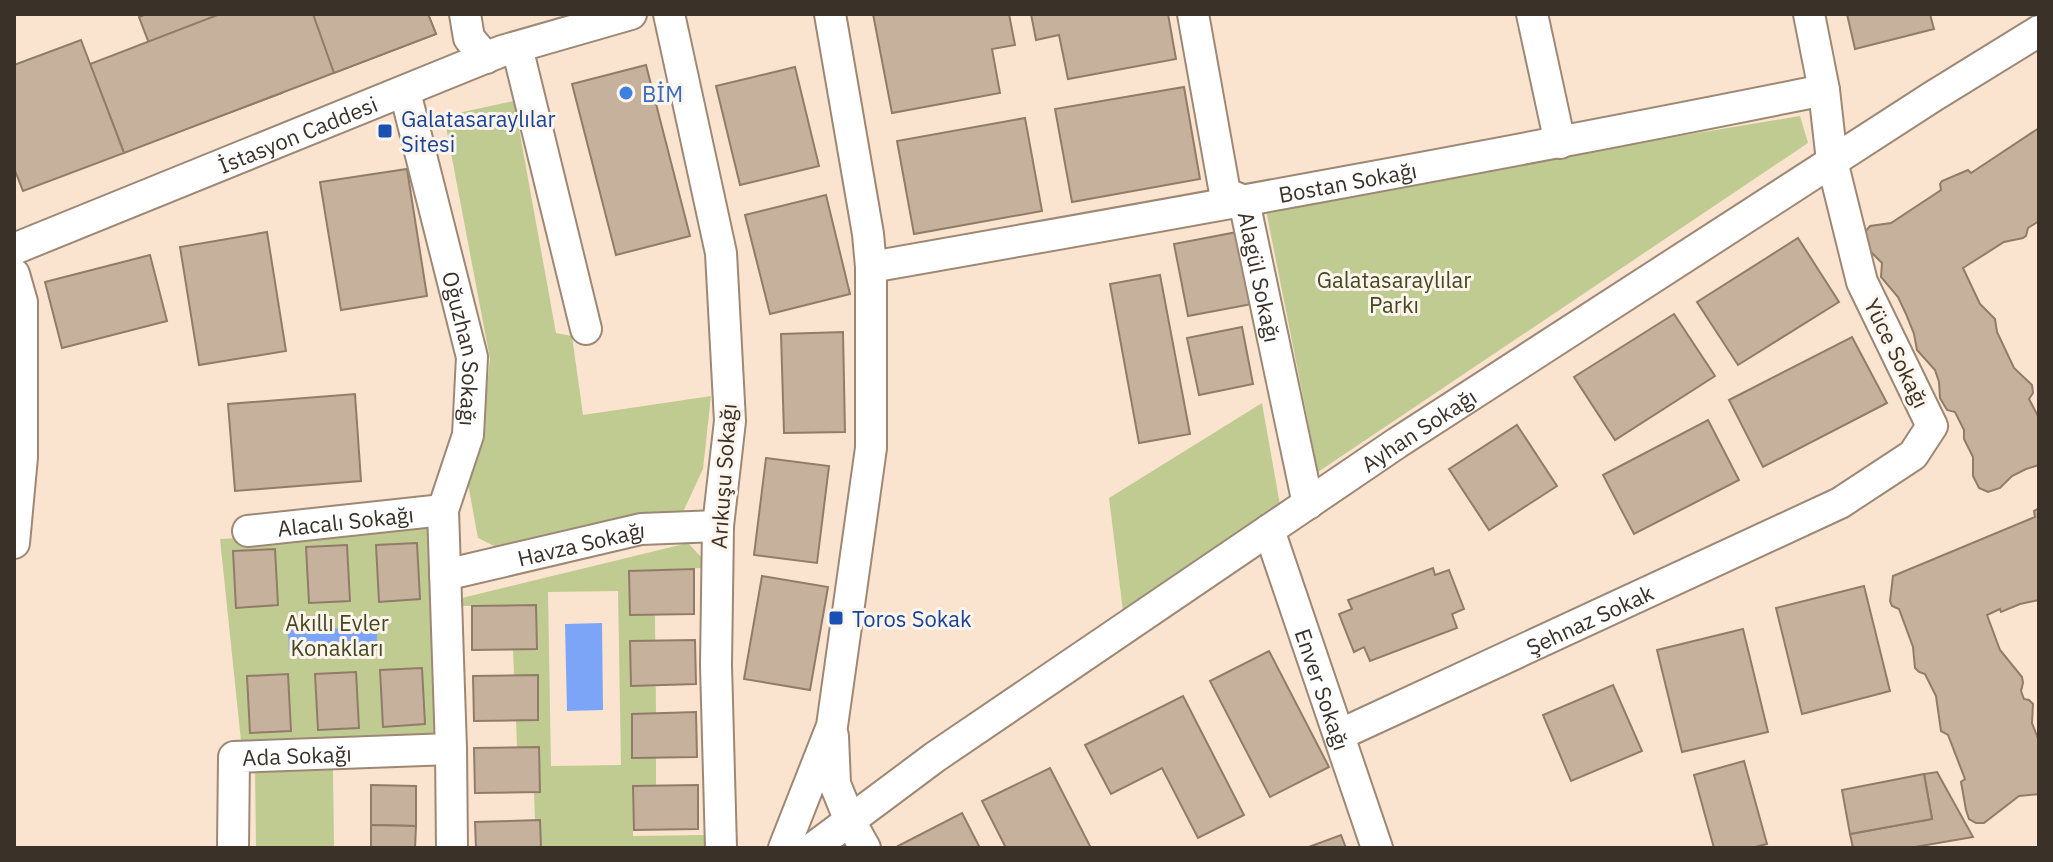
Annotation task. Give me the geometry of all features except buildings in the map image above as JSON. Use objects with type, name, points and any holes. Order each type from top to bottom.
[{"type":"street","points":[[465,14],[469,38],[486,58]]},
{"type":"street","name":"İstasyon Caddesi","points":[[14,249],[486,58],[631,14]]},
{"type":"street","name":"Arıkuşu Sokağı","points":[[669,14],[721,253],[730,421],[718,526],[716,665],[721,848]]},
{"type":"street","points":[[830,14],[871,267],[871,448],[832,726],[835,784],[865,848]]},
{"type":"street","name":"Alagül Sokağı","points":[[1193,14],[1225,193],[1244,201],[1308,504]]},
{"type":"street","points":[[1532,14],[1560,143]]},
{"type":"street","points":[[1809,14],[1824,90],[1832,161]]},
{"type":"street","name":"Ayhan Sokağı","points":[[813,848],[935,757],[1397,443],[2039,31]]},
{"type":"street","points":[[517,47],[586,329]]},
{"type":"street","name":"Bostan Sokağı","points":[[871,267],[1560,143],[1824,90]]},
{"type":"street","name":"Oğuzhan Sokağı","points":[[405,92],[472,357],[468,435],[443,510],[452,848]]},
{"type":"street","name":"Yüce Sokağı","points":[[1832,161],[1862,282],[1932,426],[1913,455],[1840,503]]},
{"type":"street","points":[[14,274],[22,302],[22,457],[14,543]]},
{"type":"street","name":"Şehnaz Sokak","points":[[1339,735],[1840,503]]},
{"type":"street","name":"Alacalı Sokağı","points":[[248,531],[443,510]]},
{"type":"street","name":"Havza Sokağı","points":[[445,575],[641,529],[718,526]]},
{"type":"street","name":"Enver Sokağı","points":[[1269,530],[1377,848]]},
{"type":"street","points":[[784,848],[832,726]]},
{"type":"street","name":"Ada Sokağı","points":[[233,848],[234,757],[451,749]]},
{"type":"green space","points":[[514,101],[556,333],[572,336],[583,415],[711,396],[703,469],[683,512],[510,554],[478,538],[468,484],[481,444],[490,359],[444,116]]},
{"type":"green space","name":"Galatasaraylılar Parkı","points":[[1800,116],[1808,143],[1318,472],[1265,205]]},
{"type":"green space","points":[[1262,403],[1280,505],[1123,611],[1109,498]]},
{"type":"green space","name":"Akıllı Evler Konakları","points":[[435,528],[443,734],[241,741],[220,539]]},
{"type":"green space","points":[[688,543],[701,557],[701,568],[629,571],[655,614],[656,713],[632,714],[632,758],[656,758],[656,786],[633,787],[633,836],[705,835],[706,848],[541,848],[540,821],[535,820],[534,792],[540,792],[517,748],[516,720],[538,719],[538,676],[514,676],[513,650],[537,649],[536,605],[462,606],[462,598]],"holes":[[[618,591],[621,765],[551,766],[548,592]]]},
{"type":"green space","points":[[255,768],[333,768],[334,848],[256,848]]},
{"type":"water","points":[[602,623],[603,710],[567,711],[565,624]]},
{"type":"water","points":[[377,627],[377,650],[289,653],[288,630]]},
{"type":"place","name":"BİM","points":[[626,93]]},
{"type":"place","name":"Galatasaraylılar Sitesi","points":[[385,131]]},
{"type":"place","name":"Toros Sokak","points":[[836,618]]}]
